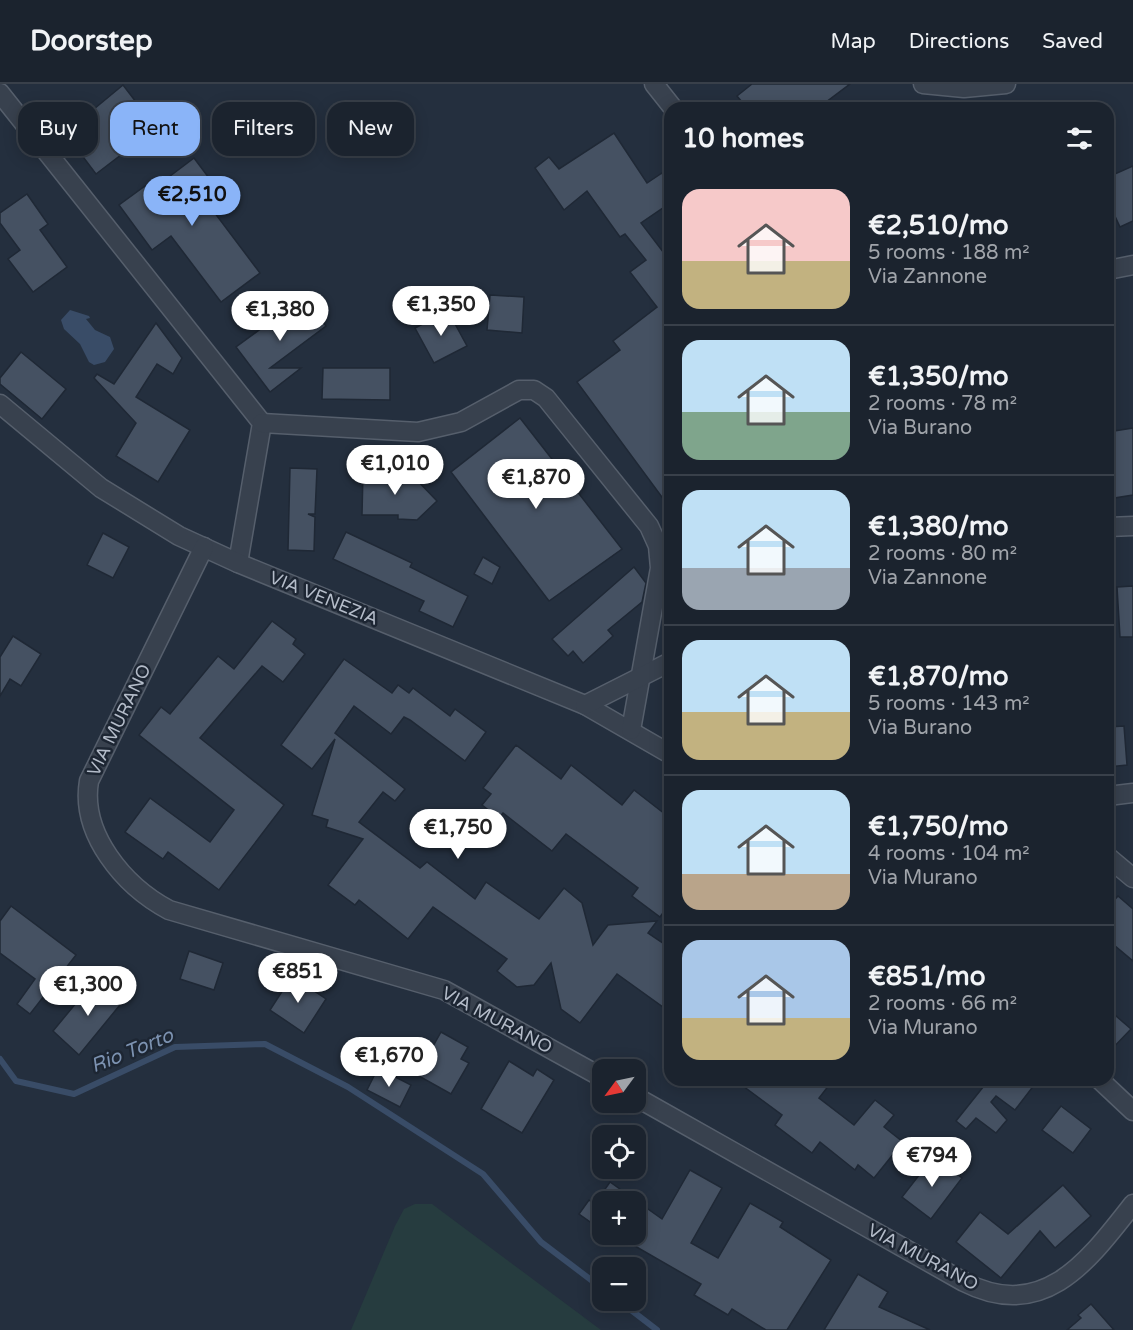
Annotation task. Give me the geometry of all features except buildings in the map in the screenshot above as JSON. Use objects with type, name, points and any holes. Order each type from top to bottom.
[{"type":"street","points":[[923,84],[952,88],[1006,84]]},
{"type":"street","points":[[656,85],[669,102]]},
{"type":"street","points":[[0,93],[262,423],[238,563]]},
{"type":"street","points":[[1114,269],[1133,265]]},
{"type":"street","points":[[262,423],[418,432],[461,422],[519,390],[534,390],[539,393],[654,534],[660,552],[660,568],[631,730]]},
{"type":"street","name":"VIA VENEZIA","points":[[0,404],[110,495],[148,519],[238,563],[585,705],[664,750]]},
{"type":"street","points":[[1114,527],[1133,526]]},
{"type":"street","name":"VIA MURANO","points":[[204,547],[89,781],[87,806],[90,819],[112,859],[141,891],[169,910],[444,990],[592,1072]]},
{"type":"street","points":[[585,705],[664,665]]},
{"type":"street","points":[[1114,796],[1133,794]]},
{"type":"street","points":[[1114,862],[1133,878]]},
{"type":"street","points":[[1106,1086],[1133,1111]]},
{"type":"street","name":"VIA MURANO","points":[[646,1103],[964,1282],[993,1293],[1027,1294],[1060,1281],[1091,1257],[1133,1204]]},
{"type":"green space","points":[[415,1204],[432,1204],[601,1330],[351,1330],[395,1226],[404,1209]]},
{"type":"water","points":[[70,310],[89,316],[90,318],[86,319],[95,330],[110,337],[114,349],[105,362],[94,365],[89,362],[80,344],[64,329],[61,320]]},
{"type":"waterway","name":"Rio Torto","points":[[0,1059],[16,1081],[74,1094],[175,1047],[265,1044],[348,1087],[483,1174],[541,1242],[592,1281]]},
{"type":"waterway","name":"Rio Torto","points":[[632,1311],[657,1330]]}]
